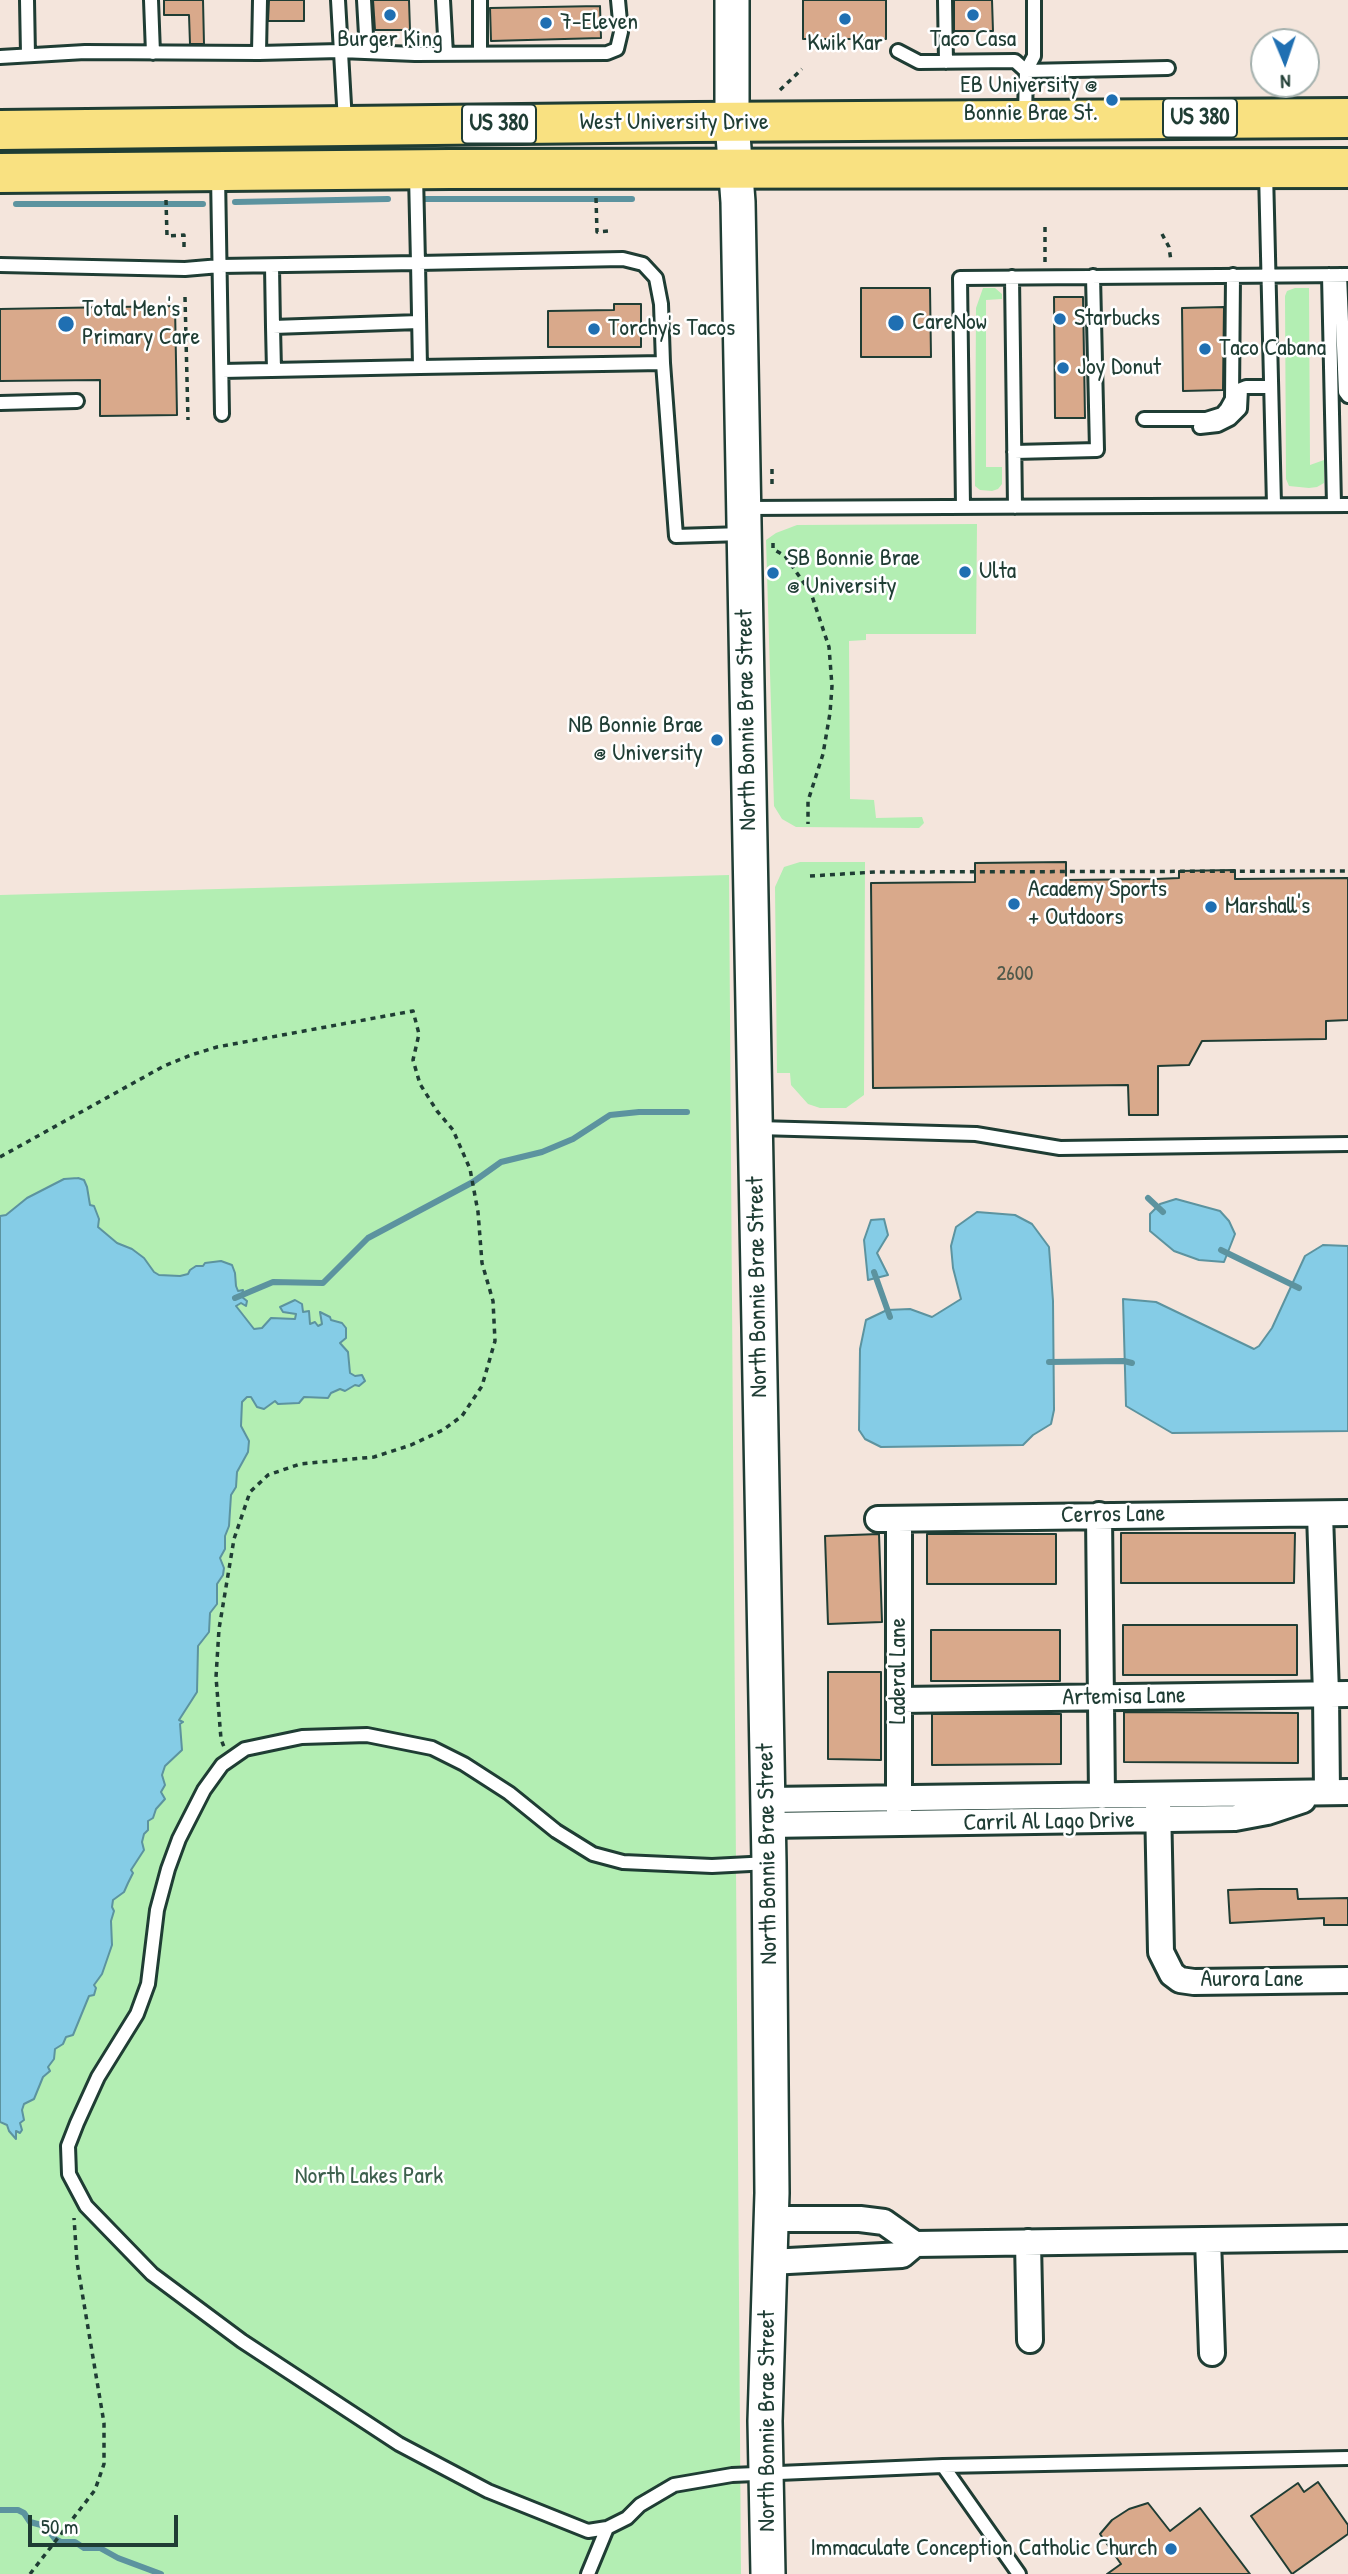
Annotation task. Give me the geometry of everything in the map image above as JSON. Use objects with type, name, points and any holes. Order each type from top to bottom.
[{"type":"main road","name":"North Bonnie Brae Street","points":[[732,0],[732,122],[753,528],[754,1128],[769,1863],[772,2219],[765,2421],[768,2574]]},
{"type":"main road","name":"West University Drive","points":[[0,130],[1348,118]]},
{"type":"main road","name":"West University Drive","points":[[0,173],[416,169],[1345,167]]},
{"type":"street","name":"Cerros Lane","points":[[888,1519],[1348,1513]]},
{"type":"street","points":[[1320,1514],[1337,1694],[1337,1792]]},
{"type":"street","points":[[1099,1515],[1102,1796]]},
{"type":"street","name":"Laderal Lane","points":[[888,1519],[900,1700],[899,1811]]},
{"type":"street","name":"Artemisa Lane","points":[[900,1700],[1337,1694]]},
{"type":"street","name":"Carril Al Lago Drive","points":[[899,1811],[1102,1796],[1337,1792]]},
{"type":"street","name":"Carril Al Lago Drive","points":[[768,1812],[899,1811],[1158,1820],[1236,1818],[1337,1792]]},
{"type":"street","name":"Aurora Lane","points":[[1158,1796],[1161,1952],[1172,1974],[1181,1980],[1194,1982],[1348,1980]]},
{"type":"street","points":[[772,2219],[860,2219],[884,2222],[915,2244],[1348,2238]]},
{"type":"street","points":[[1208,2240],[1212,2353]]},
{"type":"street","points":[[1028,2242],[1030,2340]]},
{"type":"street","points":[[770,2262],[902,2255],[915,2244]]},
{"type":"lane","points":[[27,0],[28,55]]},
{"type":"lane","points":[[151,0],[153,53]]},
{"type":"lane","points":[[259,53],[260,0]]},
{"type":"lane","points":[[338,0],[345,126]]},
{"type":"lane","points":[[364,0],[367,52]]},
{"type":"lane","points":[[443,0],[446,54]]},
{"type":"lane","points":[[480,0],[480,53]]},
{"type":"lane","points":[[0,57],[85,52],[607,53],[617,49],[621,32],[618,0]]},
{"type":"lane","points":[[945,0],[946,62]]},
{"type":"lane","points":[[1025,121],[1026,71],[1034,55],[1034,0]]},
{"type":"lane","points":[[898,51],[919,62],[1015,61],[1026,71],[1168,68]]},
{"type":"lane","points":[[1266,168],[1274,505]]},
{"type":"lane","points":[[416,169],[420,367]]},
{"type":"lane","points":[[218,171],[222,414]]},
{"type":"lane","points":[[0,265],[184,269],[220,266],[623,259],[643,264],[656,278],[661,304],[677,536],[963,507],[1348,505]]},
{"type":"lane","points":[[271,266],[274,370]]},
{"type":"lane","points":[[1233,275],[1232,399],[1227,408],[1222,414],[1206,419],[1144,423],[1218,425],[1230,419],[1240,409],[1241,389],[1272,387]]},
{"type":"lane","points":[[963,507],[960,278],[1339,275]]},
{"type":"lane","points":[[1339,275],[1345,391],[1348,396]]},
{"type":"lane","points":[[1334,505],[1339,275]]},
{"type":"lane","points":[[1014,452],[1097,450],[1093,276]]},
{"type":"lane","points":[[1012,277],[1015,507]]},
{"type":"lane","points":[[272,327],[419,322]]},
{"type":"lane","points":[[222,371],[663,363]]},
{"type":"lane","points":[[0,403],[77,401]]},
{"type":"lane","points":[[754,1128],[976,1134],[1060,1148],[1348,1144]]},
{"type":"lane","points":[[769,1863],[712,1866],[623,1862],[593,1854],[556,1831],[509,1793],[464,1764],[432,1748],[366,1735],[302,1737],[245,1749],[222,1765],[204,1790],[179,1839],[157,1910],[148,1984],[137,2014],[98,2077],[77,2123],[68,2146],[69,2174],[86,2206],[152,2274],[242,2342],[399,2444],[488,2491],[588,2531],[607,2528],[627,2518],[640,2505],[674,2485],[732,2475],[943,2466],[1348,2458]]},
{"type":"lane","points":[[943,2466],[1019,2574]]},
{"type":"lane","points":[[588,2574],[607,2528]]},
{"type":"path","points":[[780,90],[802,69]]},
{"type":"path","points":[[597,192],[597,232],[610,231]]},
{"type":"path","points":[[166,196],[167,236],[184,235],[184,252]]},
{"type":"path","points":[[1045,227],[1045,277]]},
{"type":"path","points":[[1162,234],[1171,256],[1171,275]]},
{"type":"path","points":[[185,297],[187,419]]},
{"type":"path","points":[[772,466],[772,484]]},
{"type":"path","points":[[753,528],[773,549],[785,556],[811,593],[829,647],[832,686],[830,713],[823,754],[807,801],[808,824]]},
{"type":"path","points":[[810,876],[875,872],[1348,871]]},
{"type":"path","points":[[0,1157],[164,1066],[191,1055],[413,1011],[419,1034],[413,1060],[420,1084],[453,1130],[470,1169],[478,1212],[482,1263],[494,1301],[495,1341],[482,1387],[462,1416],[443,1430],[411,1445],[374,1457],[300,1464],[268,1475],[250,1492],[234,1539],[219,1629],[216,1677],[218,1706],[221,1740],[230,1760]]},
{"type":"path","points":[[30,2574],[86,2503],[101,2477],[106,2451],[104,2423],[77,2262],[74,2223],[77,2191]]},
{"type":"green space","points":[[983,288],[995,288],[1002,294],[1002,299],[986,300],[986,467],[1002,467],[1002,484],[992,491],[980,490],[975,486],[976,308]]},
{"type":"green space","points":[[1309,288],[1310,465],[1324,460],[1324,483],[1309,488],[1289,486],[1286,479],[1285,296],[1287,291]]},
{"type":"green space","points":[[977,524],[976,634],[866,634],[866,640],[849,641],[850,799],[874,800],[876,818],[922,817],[924,823],[919,828],[796,827],[782,819],[774,806],[766,540],[797,525]]},
{"type":"green space","points":[[800,862],[865,862],[864,1095],[846,1108],[820,1108],[808,1104],[791,1085],[790,1073],[777,1073],[775,887],[784,867]]},
{"type":"green space","name":"North Lakes Park","points":[[729,875],[741,2574],[0,2574],[0,895]]},
{"type":"water","points":[[64,1179],[84,1180],[87,1187],[90,1205],[94,1206],[99,1219],[98,1227],[117,1243],[144,1258],[159,1275],[188,1274],[196,1266],[203,1266],[205,1263],[221,1261],[232,1265],[238,1291],[243,1290],[242,1297],[247,1301],[246,1306],[241,1303],[236,1306],[254,1329],[262,1328],[271,1318],[295,1319],[296,1314],[283,1312],[280,1307],[295,1300],[302,1304],[303,1312],[309,1311],[310,1324],[322,1324],[320,1312],[331,1320],[342,1323],[346,1328],[346,1338],[340,1343],[348,1352],[350,1373],[355,1376],[362,1375],[365,1381],[345,1391],[340,1389],[331,1393],[328,1398],[304,1397],[299,1403],[278,1404],[275,1401],[264,1409],[257,1407],[251,1397],[242,1402],[241,1426],[249,1441],[248,1452],[237,1472],[236,1487],[231,1495],[225,1549],[220,1558],[224,1568],[217,1584],[217,1604],[210,1613],[209,1632],[198,1646],[197,1692],[179,1720],[183,1722],[180,1724],[182,1750],[165,1766],[162,1775],[165,1785],[161,1792],[165,1799],[156,1809],[153,1818],[148,1821],[148,1830],[142,1842],[144,1850],[131,1870],[133,1873],[124,1892],[113,1900],[112,1945],[102,1974],[94,1985],[94,1995],[89,1996],[73,2035],[66,2037],[63,2044],[55,2049],[54,2059],[48,2067],[50,2071],[43,2077],[34,2099],[24,2104],[24,2120],[20,2123],[22,2130],[20,2133],[16,2131],[16,2139],[7,2125],[0,2122],[0,1216],[6,1215],[27,1198]]},
{"type":"water","points":[[1176,1199],[1220,1211],[1229,1221],[1235,1234],[1224,1262],[1199,1260],[1174,1251],[1150,1231],[1150,1214],[1160,1204]]},
{"type":"water","points":[[977,1212],[1015,1215],[1032,1224],[1049,1247],[1053,1301],[1054,1410],[1051,1424],[1023,1445],[881,1447],[865,1439],[859,1430],[860,1349],[866,1320],[887,1310],[910,1309],[932,1317],[961,1299],[953,1268],[951,1246],[956,1227]]},
{"type":"water","points":[[884,1219],[888,1235],[877,1253],[888,1275],[868,1280],[864,1240],[871,1220]]},
{"type":"water","points":[[1323,1245],[1348,1246],[1348,1431],[1172,1433],[1126,1406],[1123,1299],[1156,1302],[1254,1349],[1272,1328],[1305,1256]]},
{"type":"building","points":[[164,0],[203,0],[204,44],[190,44],[189,15],[164,15]]},
{"type":"building","points":[[269,0],[304,0],[304,21],[268,21]]},
{"type":"building","name":"Burger King","points":[[373,0],[409,0],[410,30],[375,30]]},
{"type":"building","name":"Kwik Kar","points":[[803,0],[886,0],[886,39],[803,39]]},
{"type":"building","name":"Taco Casa","points":[[954,0],[992,0],[993,31],[954,31]]},
{"type":"building","name":"7-Eleven","points":[[600,6],[601,38],[491,41],[490,8]]},
{"type":"building","name":"CareNow","points":[[861,288],[930,288],[931,357],[861,357]]},
{"type":"building","points":[[1054,297],[1083,297],[1085,418],[1055,418]]},
{"type":"building","name":"Torchy's Tacos","points":[[614,304],[641,304],[641,347],[548,347],[548,311],[614,310]]},
{"type":"building","points":[[175,306],[177,415],[100,416],[100,380],[0,381],[0,309]]},
{"type":"building","name":"Taco Cabana","points":[[1224,307],[1223,390],[1183,391],[1182,308]]},
{"type":"building","points":[[1066,862],[1066,880],[1179,878],[1179,871],[1235,870],[1235,879],[1348,878],[1348,1020],[1326,1021],[1326,1039],[1202,1041],[1189,1065],[1158,1066],[1158,1115],[1129,1115],[1128,1085],[873,1088],[871,883],[975,882],[975,863]]},
{"type":"building","points":[[1121,1533],[1295,1533],[1294,1583],[1121,1583]]},
{"type":"building","points":[[879,1534],[882,1622],[828,1624],[825,1536]]},
{"type":"building","points":[[927,1534],[1056,1534],[1056,1584],[927,1584]]},
{"type":"building","points":[[1123,1625],[1297,1625],[1297,1675],[1123,1675]]},
{"type":"building","points":[[931,1630],[1060,1630],[1060,1681],[931,1681]]},
{"type":"building","points":[[828,1672],[881,1672],[881,1760],[828,1759]]},
{"type":"building","points":[[1124,1712],[1298,1713],[1298,1763],[1124,1762]]},
{"type":"building","points":[[932,1714],[1061,1714],[1061,1764],[932,1765]]},
{"type":"building","points":[[1297,1889],[1298,1899],[1348,1898],[1348,1925],[1324,1925],[1324,1918],[1230,1923],[1228,1890]]},
{"type":"building","points":[[1318,2482],[1348,2525],[1348,2534],[1292,2574],[1251,2516],[1298,2483],[1304,2492]]},
{"type":"building","name":"Immaculate Conception Catholic Church","points":[[1148,2503],[1170,2531],[1200,2508],[1250,2574],[1107,2574],[1121,2564],[1100,2534],[1112,2520],[1129,2509]]},
{"type":"waterway","points":[[235,202],[388,199]]},
{"type":"waterway","points":[[418,199],[632,199]]},
{"type":"waterway","points":[[16,204],[203,204]]},
{"type":"waterway","points":[[235,1298],[273,1282],[323,1283],[368,1238],[473,1182],[501,1162],[542,1152],[573,1139],[610,1115],[687,1112]]},
{"type":"waterway","points":[[1148,1198],[1163,1212]]},
{"type":"waterway","points":[[1221,1250],[1299,1288]]},
{"type":"waterway","points":[[874,1272],[890,1317]]},
{"type":"waterway","points":[[1049,1362],[1132,1363]]},
{"type":"waterway","points":[[0,2510],[18,2510],[24,2513],[30,2522],[45,2526],[55,2539],[61,2542],[75,2542],[84,2548],[100,2548],[118,2558],[161,2574]]},
{"type":"place","name":"Burger King","points":[[390,15]]},
{"type":"place","name":"Taco Casa","points":[[973,15]]},
{"type":"place","name":"Kwik Kar","points":[[845,19]]},
{"type":"place","name":"7-Eleven","points":[[546,23]]},
{"type":"place","name":"EB University @ Bonnie Brae St.","points":[[1112,100]]},
{"type":"place","name":"Starbucks","points":[[1060,319]]},
{"type":"place","name":"CareNow","points":[[896,323]]},
{"type":"place","name":"Total Men's Primary Care","points":[[66,324]]},
{"type":"place","name":"Torchy's Tacos","points":[[594,329]]},
{"type":"place","name":"Taco Cabana","points":[[1205,349]]},
{"type":"place","name":"Joy Donut","points":[[1063,368]]},
{"type":"place","name":"Ulta","points":[[965,572]]},
{"type":"place","name":"SB Bonnie Brae @ University","points":[[773,573]]},
{"type":"place","name":"NB Bonnie Brae @ University","points":[[717,740]]},
{"type":"place","name":"Academy Sports + Outdoors","points":[[1014,904]]},
{"type":"place","name":"Marshall's","points":[[1211,907]]},
{"type":"place","name":"Immaculate Conception Catholic Church","points":[[1171,2549]]}]
